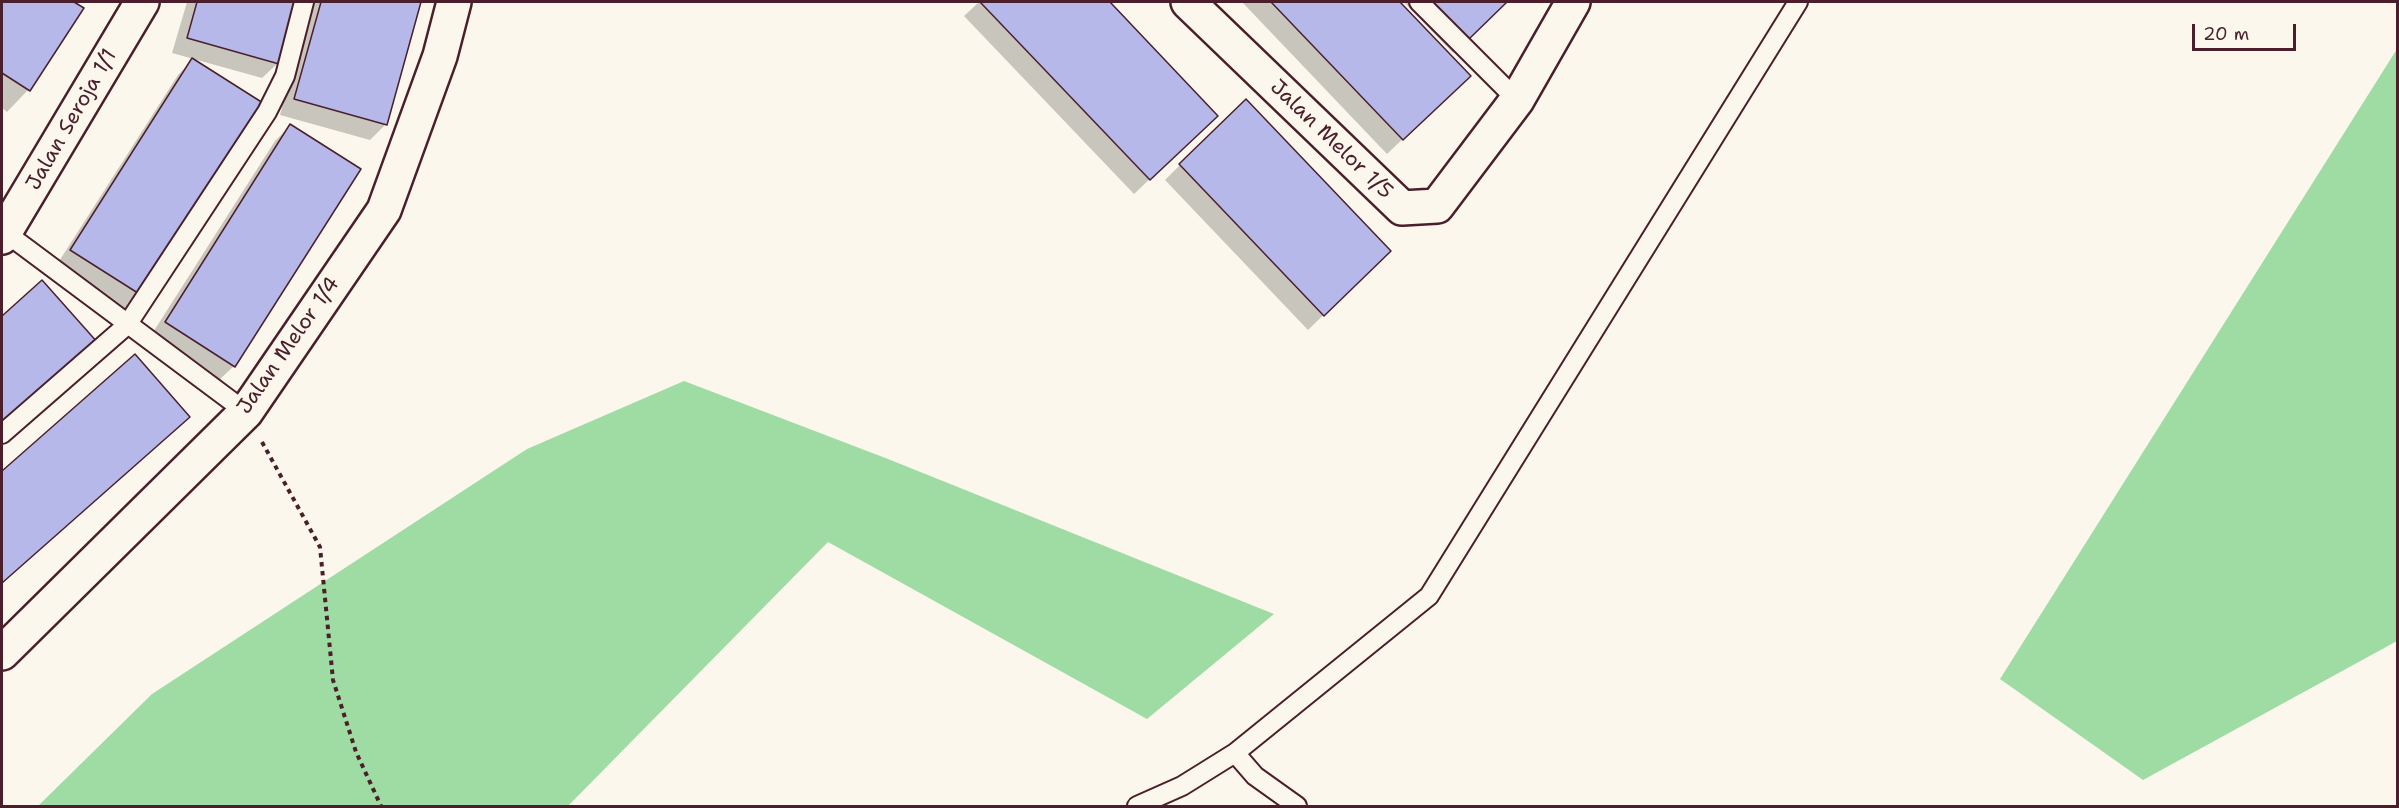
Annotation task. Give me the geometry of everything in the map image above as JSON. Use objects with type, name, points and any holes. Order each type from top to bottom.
[{"type":"street","name":"Jalan Seroja 1/1","points":[[4,235],[141,2]]},
{"type":"street","name":"Jalan Melor 1/4","points":[[2,653],[246,412],[384,210],[440,56],[454,2]]},
{"type":"street","name":"Jalan Melor 1/5","points":[[1188,2],[1402,208],[1437,206],[1517,100],[1573,2]]},
{"type":"lane","points":[[2,434],[127,325],[267,112],[285,76],[304,2]]},
{"type":"lane","points":[[1419,2],[1517,100]]},
{"type":"lane","points":[[1137,807],[1182,786],[1235,753],[1429,596],[1798,2]]},
{"type":"lane","points":[[4,235],[246,412]]},
{"type":"lane","points":[[1235,753],[1255,776],[1297,807]]},
{"type":"path","points":[[246,412],[320,547],[333,680],[356,752],[381,807]]},
{"type":"green space","points":[[2397,49],[2397,641],[2143,780],[2000,679]]},
{"type":"green space","points":[[684,381],[888,459],[1274,614],[1147,719],[828,542],[568,806],[38,806],[152,694],[527,449]]},
{"type":"building","points":[[2,2],[74,2],[84,8],[30,91],[2,73]]},
{"type":"building","points":[[197,2],[296,2],[279,64],[187,38]]},
{"type":"building","points":[[321,2],[421,2],[387,125],[294,99]]},
{"type":"building","points":[[980,2],[1110,2],[1218,116],[1150,180]]},
{"type":"building","points":[[1271,2],[1400,2],[1471,76],[1403,140]]},
{"type":"building","points":[[1433,2],[1507,2],[1469,39]]},
{"type":"building","points":[[192,58],[263,103],[141,295],[70,250]]},
{"type":"building","points":[[1246,99],[1391,251],[1324,316],[1179,164]]},
{"type":"building","points":[[290,124],[361,169],[235,367],[165,322]]},
{"type":"building","points":[[42,280],[98,343],[2,428],[2,316]]},
{"type":"building","points":[[135,354],[190,417],[2,583],[2,471]]}]
